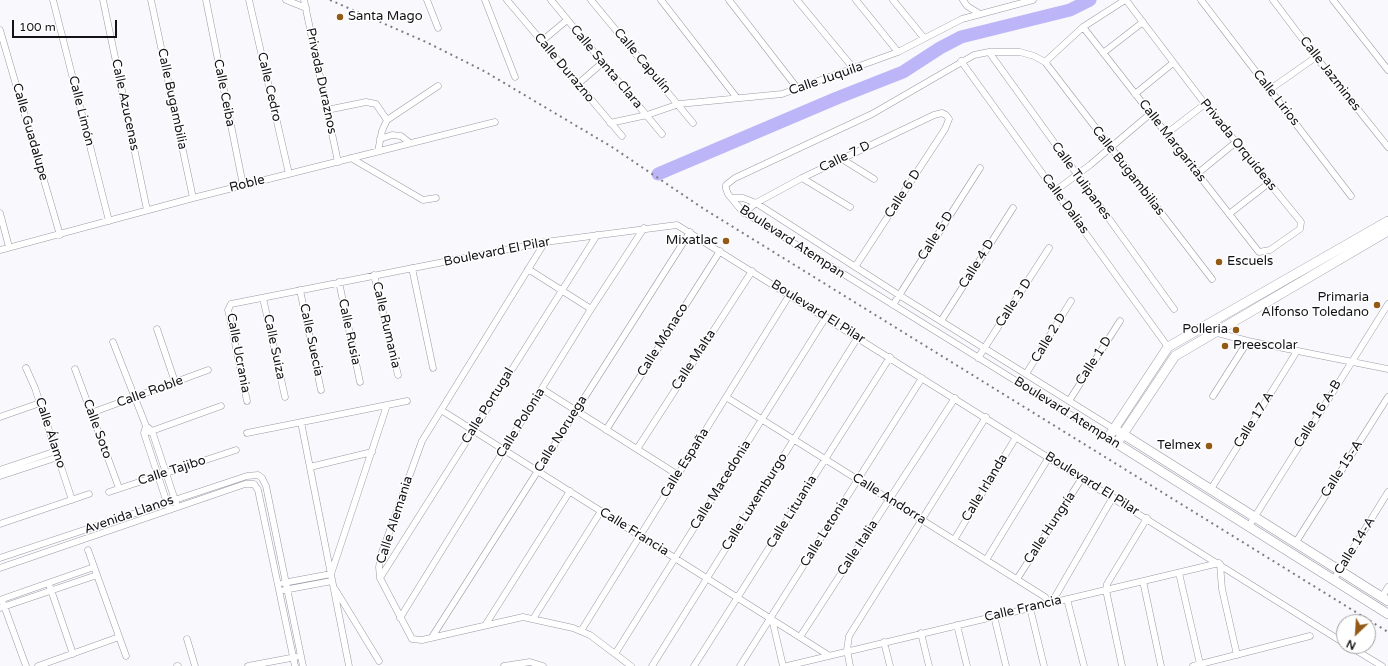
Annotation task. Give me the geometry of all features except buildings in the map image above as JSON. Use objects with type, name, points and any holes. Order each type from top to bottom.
[{"type":"street","name":"Calle Limón","points":[[53,0],[109,221]]},
{"type":"street","name":"Calle Azucenas","points":[[104,0],[147,210]]},
{"type":"street","name":"Calle Bugambilia","points":[[151,0],[193,198]]},
{"type":"street","name":"Calle Ceiba","points":[[206,0],[243,185]]},
{"type":"street","name":"Calle Cedro","points":[[250,0],[289,174]]},
{"type":"street","points":[[286,0],[306,8]]},
{"type":"street","name":"Privada Duraznos","points":[[304,0],[338,162]]},
{"type":"street","points":[[427,0],[438,28]]},
{"type":"street","points":[[485,0],[515,77]]},
{"type":"street","name":"Calle Durazno","points":[[507,0],[622,136]]},
{"type":"street","name":"Calle Santa Clara","points":[[551,0],[662,134]]},
{"type":"street","name":"Calle Capulín","points":[[590,0],[679,104],[693,123]]},
{"type":"street","points":[[661,0],[737,98]]},
{"type":"street","points":[[729,0],[798,89]]},
{"type":"street","points":[[797,0],[854,69]]},
{"type":"street","points":[[856,0],[898,52]]},
{"type":"street","points":[[893,0],[924,38]]},
{"type":"street","points":[[962,0],[967,6],[980,14]]},
{"type":"street","points":[[733,198],[726,189],[726,185],[735,178],[872,114],[961,61],[974,55],[989,52],[1020,52],[1034,56],[1046,62],[1083,27],[1125,0]]},
{"type":"street","name":"Privada Orquídeas","points":[[1125,0],[1205,104],[1301,222],[1301,227],[1270,250],[1263,252]]},
{"type":"street","name":"Calle Lirios","points":[[1201,0],[1351,196]]},
{"type":"street","name":"Calle Jazmines","points":[[1273,0],[1316,57],[1388,147]]},
{"type":"street","points":[[1333,0],[1388,70]]},
{"type":"street","name":"Calle Juquila","points":[[610,123],[647,115],[679,104],[782,94],[898,52],[962,18],[1028,1]]},
{"type":"street","points":[[962,18],[967,6]]},
{"type":"street","points":[[542,41],[567,20]]},
{"type":"street","points":[[1103,53],[1143,22]]},
{"type":"street","name":"Calle Margaritas","points":[[1083,27],[1254,247],[1259,252],[1263,252]]},
{"type":"street","name":"Calle Guadalupe","points":[[0,30],[60,235]]},
{"type":"street","name":"Calle Tulipanes","points":[[989,52],[1076,175],[1174,308]]},
{"type":"street","points":[[1269,90],[1316,57]]},
{"type":"street","name":"Calle Dalias","points":[[961,61],[1168,347]]},
{"type":"street","name":"Calle Bugambilias","points":[[1046,62],[1110,148],[1212,279]]},
{"type":"street","points":[[578,84],[602,63]]},
{"type":"street","points":[[1136,94],[1174,63]]},
{"type":"street","points":[[378,152],[380,139],[387,120],[438,86]]},
{"type":"street","points":[[327,110],[366,102],[376,104],[387,120]]},
{"type":"street","points":[[1166,134],[1205,104]]},
{"type":"street","name":"Calle 7 D","points":[[744,213],[756,203],[802,178],[934,115],[942,113],[949,119]]},
{"type":"street","points":[[1055,191],[1110,148],[1150,114]]},
{"type":"street","name":"Calle 6 D","points":[[855,267],[945,129],[949,119]]},
{"type":"street","name":"Roble","points":[[0,250],[243,185],[495,122]]},
{"type":"street","points":[[380,139],[392,136],[401,136],[410,143]]},
{"type":"street","points":[[1197,174],[1236,142]]},
{"type":"street","points":[[351,158],[423,200],[436,198]]},
{"type":"street","points":[[842,159],[874,178]]},
{"type":"street","name":"Calle 5 D","points":[[892,305],[980,168]]},
{"type":"street","points":[[802,178],[850,207]]},
{"type":"street","points":[[1229,214],[1269,183]]},
{"type":"street","name":"Boulevard Atempan","points":[[1385,599],[1255,516],[984,349],[756,203],[743,198],[733,198],[734,204],[744,213],[1117,443],[1388,614]]},
{"type":"street","name":"Calle 4 D","points":[[941,321],[1013,208]]},
{"type":"street","points":[[0,213],[10,248]]},
{"type":"street","points":[[1108,438],[1168,347],[1202,329],[1388,221]]},
{"type":"street","name":"Boulevard El Pilar","points":[[229,306],[339,282],[545,242],[672,224],[681,226],[1336,638]]},
{"type":"street","name":"Calle Polonia","points":[[400,618],[591,309],[644,228]]},
{"type":"street","points":[[1117,443],[1175,356],[1388,231]]},
{"type":"street","name":"Calle Noruega","points":[[432,637],[690,232]]},
{"type":"street","name":"Calle Portugal","points":[[380,578],[597,235]]},
{"type":"street","name":"Calle Alemania","points":[[545,242],[441,410],[418,451],[381,555],[379,567],[380,578],[412,639],[432,637],[519,617],[581,631],[590,635],[631,666]]},
{"type":"street","name":"Calle 3 D","points":[[978,358],[1049,248]]},
{"type":"street","name":"Calle Mónaco","points":[[606,430],[720,251]]},
{"type":"street","points":[[412,268],[433,368]]},
{"type":"street","points":[[528,270],[591,309]]},
{"type":"street","name":"Calle Malta","points":[[637,449],[752,271]]},
{"type":"street","name":"Calle Rumania","points":[[374,275],[398,375]]},
{"type":"street","name":"Calle Rusia","points":[[339,282],[360,382]]},
{"type":"street","name":"Calle Suecia","points":[[300,290],[321,390]]},
{"type":"street","name":"Calle España","points":[[581,631],[790,294]]},
{"type":"street","name":"Calle Suiza","points":[[263,298],[285,397]]},
{"type":"street","name":"Calle 2 D","points":[[1026,374],[1071,301]]},
{"type":"street","name":"Calle 16 A-B","points":[[1249,526],[1388,304]]},
{"type":"street","name":"Calle Ucrania","points":[[229,306],[229,314],[247,401]]},
{"type":"street","name":"Calle Macedonia","points":[[615,654],[826,317]]},
{"type":"street","name":"Calle 1 D","points":[[1069,401],[1120,321]]},
{"type":"street","points":[[157,329],[175,382]]},
{"type":"street","points":[[1202,329],[1248,341],[1388,370]]},
{"type":"street","name":"Calle Luxemburgo","points":[[652,666],[858,337]]},
{"type":"street","points":[[1213,396],[1248,341]]},
{"type":"street","points":[[113,342],[146,426],[152,431],[178,508]]},
{"type":"street","name":"Calle 17 A","points":[[1211,489],[1297,351]]},
{"type":"street","name":"Calle Lituania","points":[[694,666],[890,357]]},
{"type":"street","name":"Calle Álamo","points":[[26,368],[40,403],[72,500]]},
{"type":"street","name":"Calle Soto","points":[[75,369],[119,488]]},
{"type":"street","name":"Calle Roble","points":[[91,413],[208,370]]},
{"type":"street","name":"Calle Letonia","points":[[740,666],[922,378]]},
{"type":"street","points":[[542,389],[678,475]]},
{"type":"street","name":"Calle Andorra","points":[[726,397],[1017,579],[1045,597],[1051,603]]},
{"type":"street","name":"Calle 15-A","points":[[1296,542],[1388,397]]},
{"type":"street","name":"Calle Italia","points":[[800,637],[955,398]]},
{"type":"street","points":[[247,433],[407,401]]},
{"type":"street","points":[[0,417],[40,403]]},
{"type":"street","points":[[379,661],[332,580],[387,405]]},
{"type":"street","points":[[144,433],[221,406]]},
{"type":"street","name":"Calle Francia","points":[[441,410],[828,655]]},
{"type":"street","points":[[850,666],[847,650],[848,636],[986,417]]},
{"type":"street","points":[[301,422],[349,666]]},
{"type":"street","points":[[146,426],[144,433],[170,511]]},
{"type":"street","name":"Calle Irlanda","points":[[954,540],[1016,436]]},
{"type":"street","name":"Calle Tajibo","points":[[109,492],[236,450]]},
{"type":"street","points":[[310,467],[372,452]]},
{"type":"street","points":[[0,470],[57,454]]},
{"type":"street","points":[[0,476],[57,454]]},
{"type":"street","points":[[986,560],[1049,457]]},
{"type":"street","points":[[294,666],[258,490],[254,484],[258,475],[262,478],[266,486],[303,666]]},
{"type":"street","name":"Avenida Llanos","points":[[0,558],[167,502],[248,476],[258,475]]},
{"type":"street","name":"Calle Hungría","points":[[1017,579],[1082,478]]},
{"type":"street","name":"Avenida Llanos","points":[[0,568],[170,511],[245,484],[254,484]]},
{"type":"street","points":[[486,624],[570,491]]},
{"type":"street","name":"Calle 14-A","points":[[1334,579],[1388,492]]},
{"type":"street","points":[[0,524],[90,494]]},
{"type":"street","points":[[1051,603],[1113,497]]},
{"type":"street","points":[[533,619],[601,511]]},
{"type":"street","points":[[1122,666],[1106,590],[1107,584],[1147,518]]},
{"type":"street","points":[[88,550],[126,656]]},
{"type":"street","points":[[1220,564],[1222,589],[1237,655]]},
{"type":"street","name":"Calle Francia","points":[[787,666],[808,663],[828,655],[847,650],[1220,564]]},
{"type":"street","points":[[26,666],[2,608],[1,600],[94,567]]},
{"type":"street","points":[[1179,573],[1200,664]]},
{"type":"street","points":[[2,608],[97,575]]},
{"type":"street","points":[[278,588],[332,580]]},
{"type":"street","points":[[1143,581],[1161,666]]},
{"type":"street","points":[[48,583],[73,654]]},
{"type":"street","points":[[1385,599],[1388,587]]},
{"type":"street","points":[[1067,599],[1084,666]]},
{"type":"street","points":[[1030,608],[1044,666]]},
{"type":"street","points":[[994,616],[1006,666]]},
{"type":"street","points":[[771,619],[783,666]]},
{"type":"street","points":[[957,625],[967,666]]},
{"type":"street","points":[[921,633],[929,666]]},
{"type":"street","points":[[1193,666],[1310,636]]},
{"type":"street","points":[[38,666],[119,638]]},
{"type":"street","points":[[187,639],[195,666]]},
{"type":"street","points":[[884,642],[890,666]]},
{"type":"street","points":[[1362,654],[1382,666]]},
{"type":"street","points":[[248,666],[301,655]]},
{"type":"street","points":[[504,666],[530,662],[543,666]]},
{"type":"waterway","points":[[658,174],[837,98],[903,72],[940,48],[961,37],[1070,10],[1090,0]]},
{"type":"railway","points":[[330,0],[426,42],[484,71],[612,147],[704,209],[1388,632]]},
{"type":"place","name":"Santa Mago","points":[[340,17]]},
{"type":"place","name":"Mixatlac","points":[[726,241]]},
{"type":"place","name":"Escuels","points":[[1219,262]]},
{"type":"place","name":"Primaria Alfonso Toledano","points":[[1377,305]]},
{"type":"place","name":"Polleria","points":[[1236,330]]},
{"type":"place","name":"Preescolar","points":[[1225,346]]},
{"type":"place","name":"Telmex","points":[[1209,446]]}]
